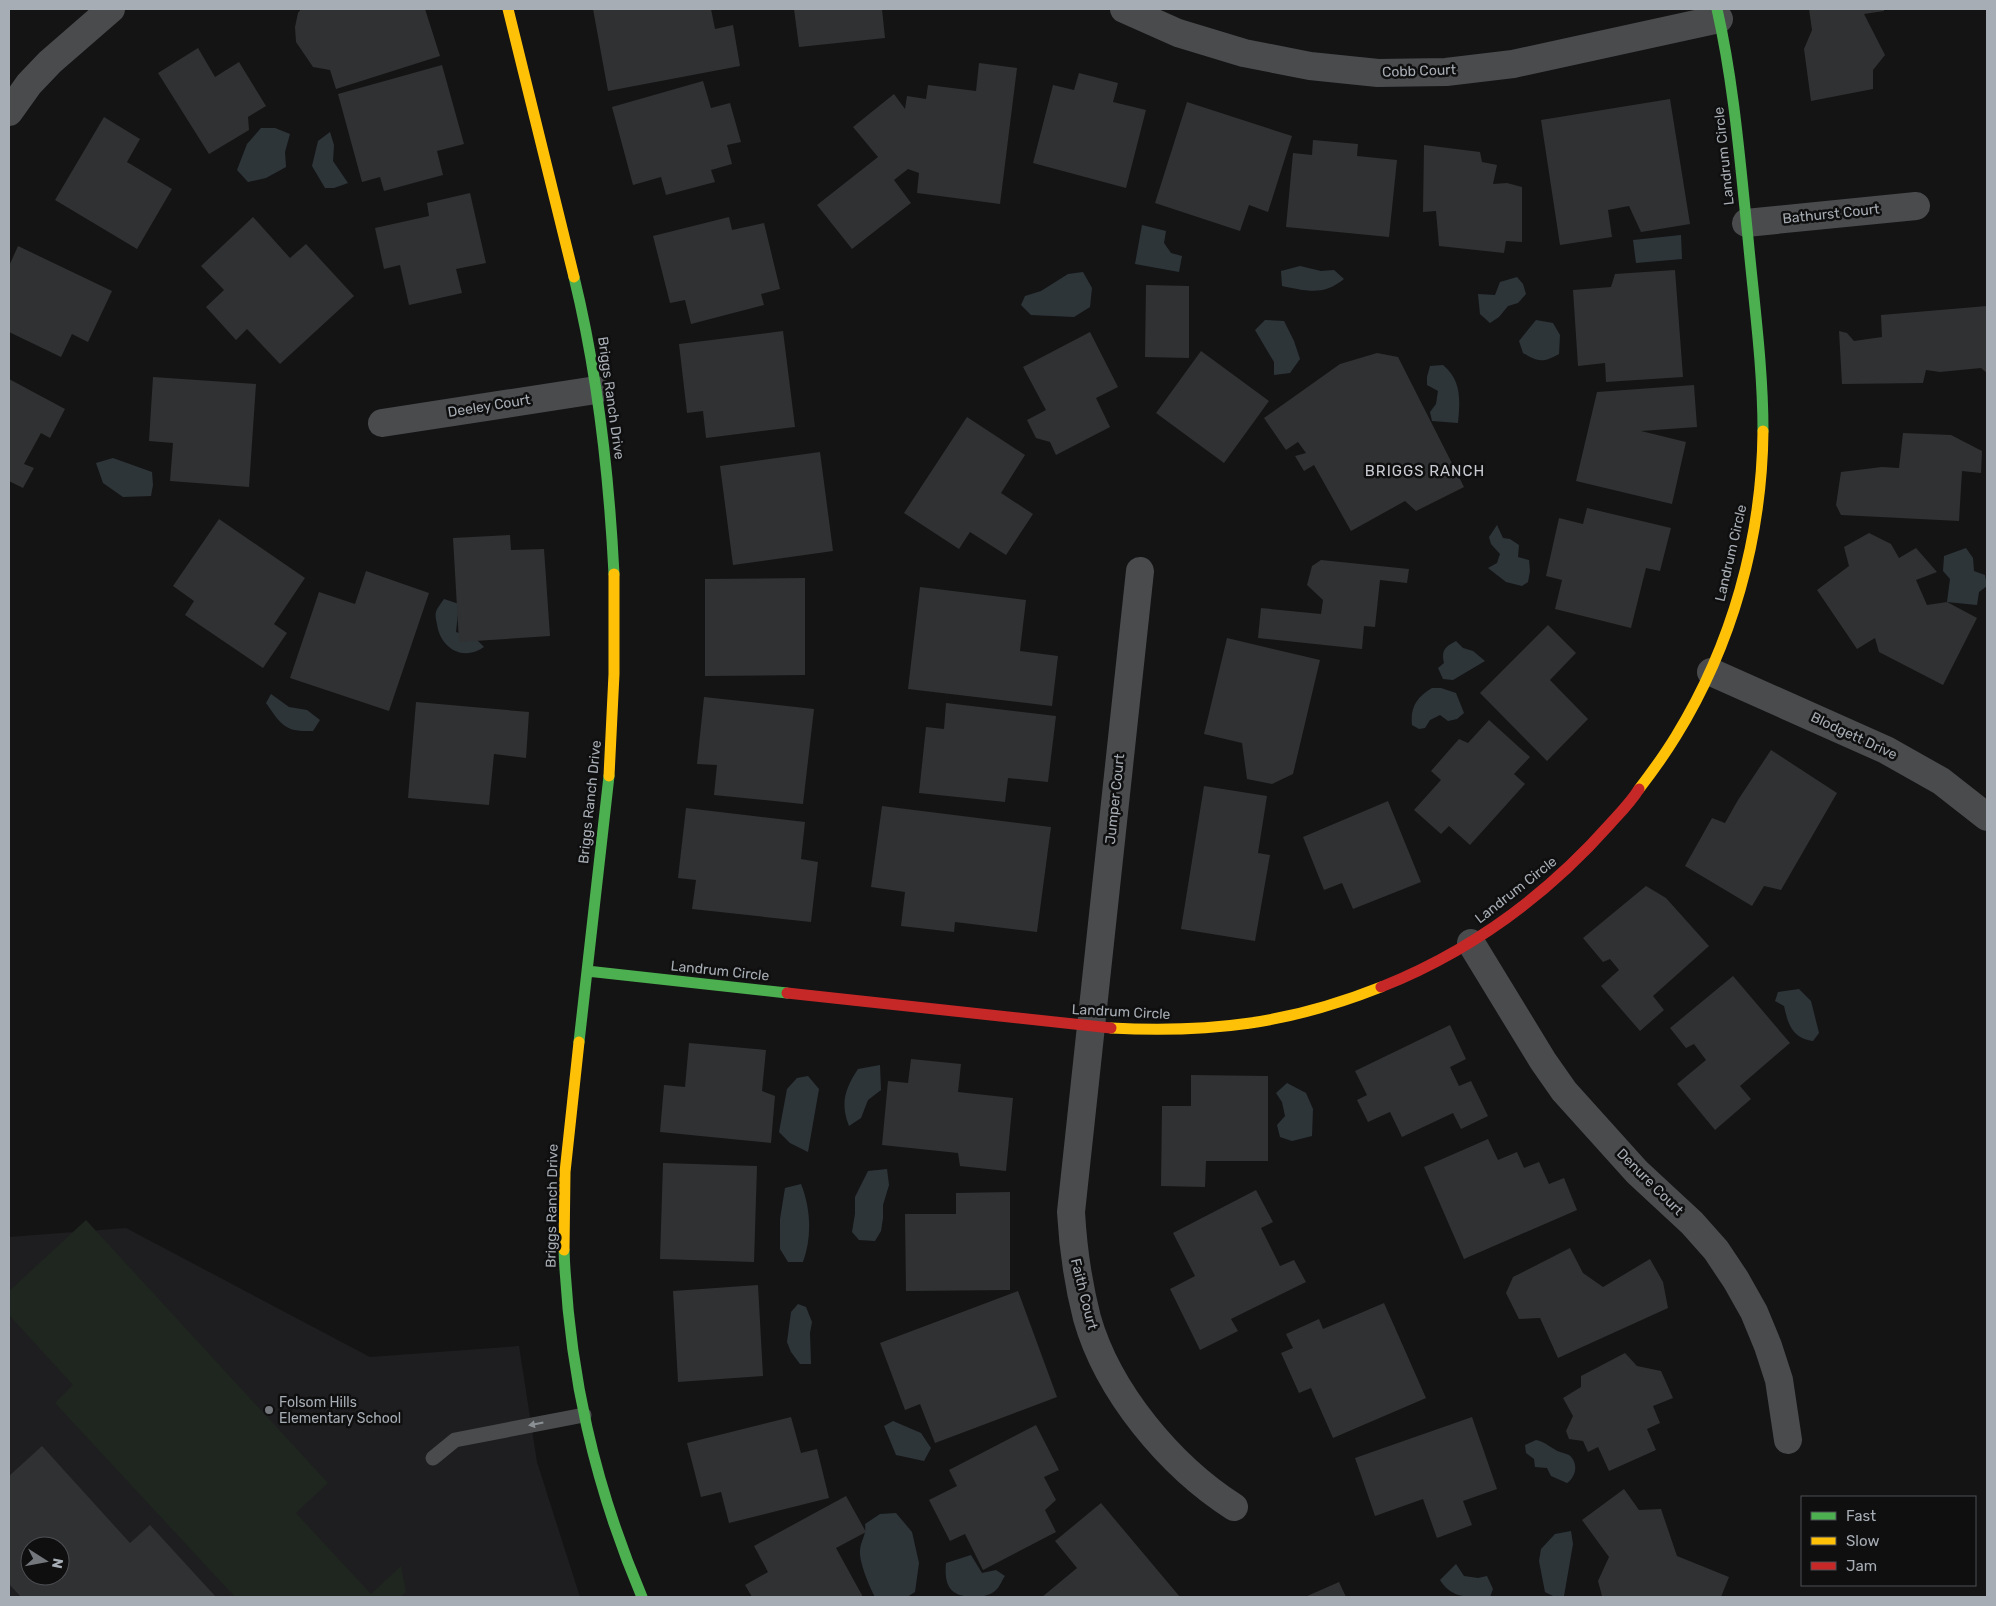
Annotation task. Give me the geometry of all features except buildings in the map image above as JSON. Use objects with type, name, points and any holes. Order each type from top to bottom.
[{"type":"street","name":"Briggs Ranch Drive","points":[[508,9],[583,316],[596,390],[610,510],[615,622],[612,734],[605,817],[566,1154],[564,1250],[571,1346],[588,1440],[616,1532],[642,1597]]},
{"type":"street","name":"Cobb Court","points":[[1124,9],[1178,32],[1244,53],[1310,66],[1378,73],[1446,72],[1513,64],[1718,14]]},
{"type":"street","points":[[9,112],[29,84],[95,14]]},
{"type":"street","name":"Landrum Circle","points":[[587,971],[1090,1027],[1143,1031],[1206,1029],[1269,1021],[1331,1006],[1390,984],[1471,943],[1510,917],[1560,877],[1605,833],[1645,784],[1680,730],[1711,672],[1722,646],[1741,585],[1755,523],[1762,460],[1762,396],[1735,112],[1718,14]]},
{"type":"street","name":"Bathurst Court","points":[[1746,222],[1916,206]]},
{"type":"street","name":"Deeley Court","points":[[382,423],[596,390]]},
{"type":"street","name":"Jumper Court","points":[[1090,1027],[1140,571]]},
{"type":"street","name":"Blodgett Drive","points":[[1711,672],[1886,750],[1941,781],[1987,817]]},
{"type":"street","name":"Denure Court","points":[[1471,943],[1543,1061],[1564,1091],[1637,1172],[1692,1223],[1716,1250],[1736,1280],[1754,1312],[1768,1346],[1779,1380],[1788,1440]]},
{"type":"street","name":"Faith Court","points":[[1090,1027],[1071,1212],[1073,1248],[1088,1319],[1109,1369],[1136,1415],[1166,1450],[1212,1493],[1234,1507]]},
{"type":"lane","points":[[433,1458],[455,1440],[584,1415]]},
{"type":"shaded area","points":[[261,128],[275,128],[290,134],[285,152],[286,167],[266,178],[248,182],[237,170],[247,144]]},
{"type":"shaded area","points":[[330,132],[334,145],[333,161],[348,183],[334,188],[325,188],[312,166],[318,141]]},
{"type":"shaded area","points":[[1142,225],[1166,231],[1164,243],[1171,253],[1182,256],[1179,272],[1135,264]]},
{"type":"shaded area","points":[[1681,235],[1682,259],[1636,263],[1633,240]]},
{"type":"shaded area","points":[[1300,266],[1321,271],[1334,270],[1344,279],[1329,288],[1315,291],[1282,286],[1281,271]]},
{"type":"shaded area","points":[[1083,272],[1092,288],[1090,307],[1074,317],[1031,315],[1021,305],[1025,296],[1041,291],[1068,274]]},
{"type":"shaded area","points":[[1517,277],[1523,284],[1526,294],[1518,303],[1508,306],[1499,317],[1490,323],[1480,314],[1478,294],[1495,295],[1500,282]]},
{"type":"shaded area","points":[[1265,320],[1284,321],[1294,341],[1300,359],[1290,373],[1274,375],[1274,362],[1255,330]]},
{"type":"shaded area","points":[[1536,320],[1553,323],[1560,335],[1559,354],[1549,359],[1541,360],[1523,353],[1519,341]]},
{"type":"shaded area","points":[[1443,365],[1457,384],[1459,399],[1458,423],[1432,421],[1430,412],[1436,404],[1438,391],[1427,385],[1427,377],[1430,366]]},
{"type":"shaded area","points":[[113,458],[152,472],[153,485],[151,496],[123,497],[103,483],[96,463]]},
{"type":"shaded area","points":[[1497,525],[1503,538],[1510,539],[1519,545],[1518,557],[1529,560],[1528,582],[1522,586],[1506,582],[1488,568],[1497,563],[1500,554],[1491,544],[1489,537]]},
{"type":"shaded area","points":[[1966,548],[1973,558],[1974,571],[1985,575],[1987,586],[1979,592],[1977,605],[1947,602],[1950,579],[1943,571],[1944,556]]},
{"type":"shaded area","points":[[444,599],[459,604],[456,632],[476,639],[484,647],[476,651],[461,653],[448,646],[443,640],[439,632],[436,615],[437,609]]},
{"type":"shaded area","points":[[1456,641],[1463,648],[1473,651],[1485,661],[1453,680],[1443,679],[1438,668],[1444,663],[1443,655],[1445,649]]},
{"type":"shaded area","points":[[1432,688],[1441,688],[1456,693],[1464,713],[1457,719],[1448,721],[1440,715],[1430,720],[1425,728],[1419,729],[1412,725],[1413,708],[1422,695]]},
{"type":"shaded area","points":[[271,694],[289,707],[307,710],[320,720],[313,731],[290,729],[285,726],[266,703]]},
{"type":"shaded area","points":[[1799,989],[1811,1001],[1819,1033],[1813,1041],[1800,1037],[1792,1029],[1784,1006],[1775,1001],[1778,992]]},
{"type":"shaded area","points":[[880,1065],[881,1090],[868,1100],[861,1118],[849,1126],[844,1103],[850,1083],[858,1069]]},
{"type":"shaded area","points":[[808,1076],[819,1089],[808,1152],[790,1143],[779,1132],[787,1089],[797,1078]]},
{"type":"shaded area","points":[[1287,1083],[1306,1093],[1313,1109],[1312,1136],[1292,1141],[1280,1137],[1277,1125],[1285,1116],[1282,1102],[1276,1093]]},
{"type":"shaded area","points":[[887,1169],[889,1185],[883,1205],[881,1231],[875,1241],[859,1240],[852,1232],[855,1197],[868,1171]]},
{"type":"shaded area","points":[[801,1184],[807,1203],[808,1243],[803,1262],[788,1262],[780,1249],[780,1219],[785,1188]]},
{"type":"shaded area","points":[[86,1220],[328,1483],[296,1513],[371,1594],[401,1566],[406,1592],[401,1597],[235,1597],[55,1403],[73,1385],[9,1315],[9,1291]]},
{"type":"shaded area","name":"Folsom Hills Elementary School","points":[[126,1228],[370,1357],[519,1346],[537,1462],[580,1597],[9,1597],[9,1237]]},
{"type":"shaded area","points":[[798,1304],[806,1307],[812,1322],[810,1333],[811,1364],[800,1364],[791,1352],[787,1342],[791,1312]]},
{"type":"shaded area","points":[[893,1421],[921,1433],[931,1448],[924,1461],[896,1455],[884,1426]]},
{"type":"shaded area","points":[[1536,1440],[1572,1458],[1575,1470],[1573,1477],[1567,1483],[1551,1476],[1547,1468],[1535,1467],[1534,1459],[1526,1453],[1525,1445]]},
{"type":"shaded area","points":[[896,1513],[912,1532],[919,1563],[915,1592],[907,1597],[875,1597],[865,1575],[860,1556],[865,1524],[880,1514]]},
{"type":"shaded area","points":[[1571,1531],[1573,1544],[1564,1596],[1555,1597],[1545,1592],[1539,1561],[1541,1549],[1555,1534]]},
{"type":"shaded area","points":[[971,1555],[982,1573],[996,1570],[1005,1576],[998,1588],[992,1593],[975,1597],[960,1595],[950,1589],[946,1578],[946,1563]]},
{"type":"shaded area","points":[[1456,1564],[1464,1576],[1478,1578],[1487,1576],[1493,1589],[1490,1597],[1461,1596],[1450,1591],[1440,1580]]},
{"type":"traffic: fast","points":[[1717,9],[1728,66],[1739,152],[1760,359],[1763,431]]},
{"type":"traffic: fast","points":[[574,277],[590,351],[601,425],[609,499],[614,574]]},
{"type":"traffic: fast","points":[[579,1042],[609,776]]},
{"type":"traffic: fast","points":[[587,971],[787,993]]},
{"type":"traffic: fast","points":[[564,1250],[572,1340],[578,1384],[587,1427],[610,1512],[642,1597]]},
{"type":"traffic: slow","points":[[508,9],[574,277]]},
{"type":"traffic: slow","points":[[1639,789],[1672,743],[1696,701],[1728,628],[1750,551],[1757,511],[1763,431]]},
{"type":"traffic: slow","points":[[609,776],[614,674],[614,574]]},
{"type":"traffic: slow","points":[[1111,1028],[1182,1029],[1249,1023],[1314,1010],[1381,987]]},
{"type":"traffic: slow","points":[[564,1250],[565,1172],[579,1042]]},
{"type":"traffic: jam","points":[[1381,987],[1414,973],[1476,939],[1533,898],[1586,850],[1639,789]]},
{"type":"traffic: jam","points":[[787,993],[1111,1028]]},
{"type":"place","name":"Folsom Hills Elementary School","points":[[269,1410]]},
{"type":"district","name":"BRIGGS RANCH","points":[[1425,471]]}]
